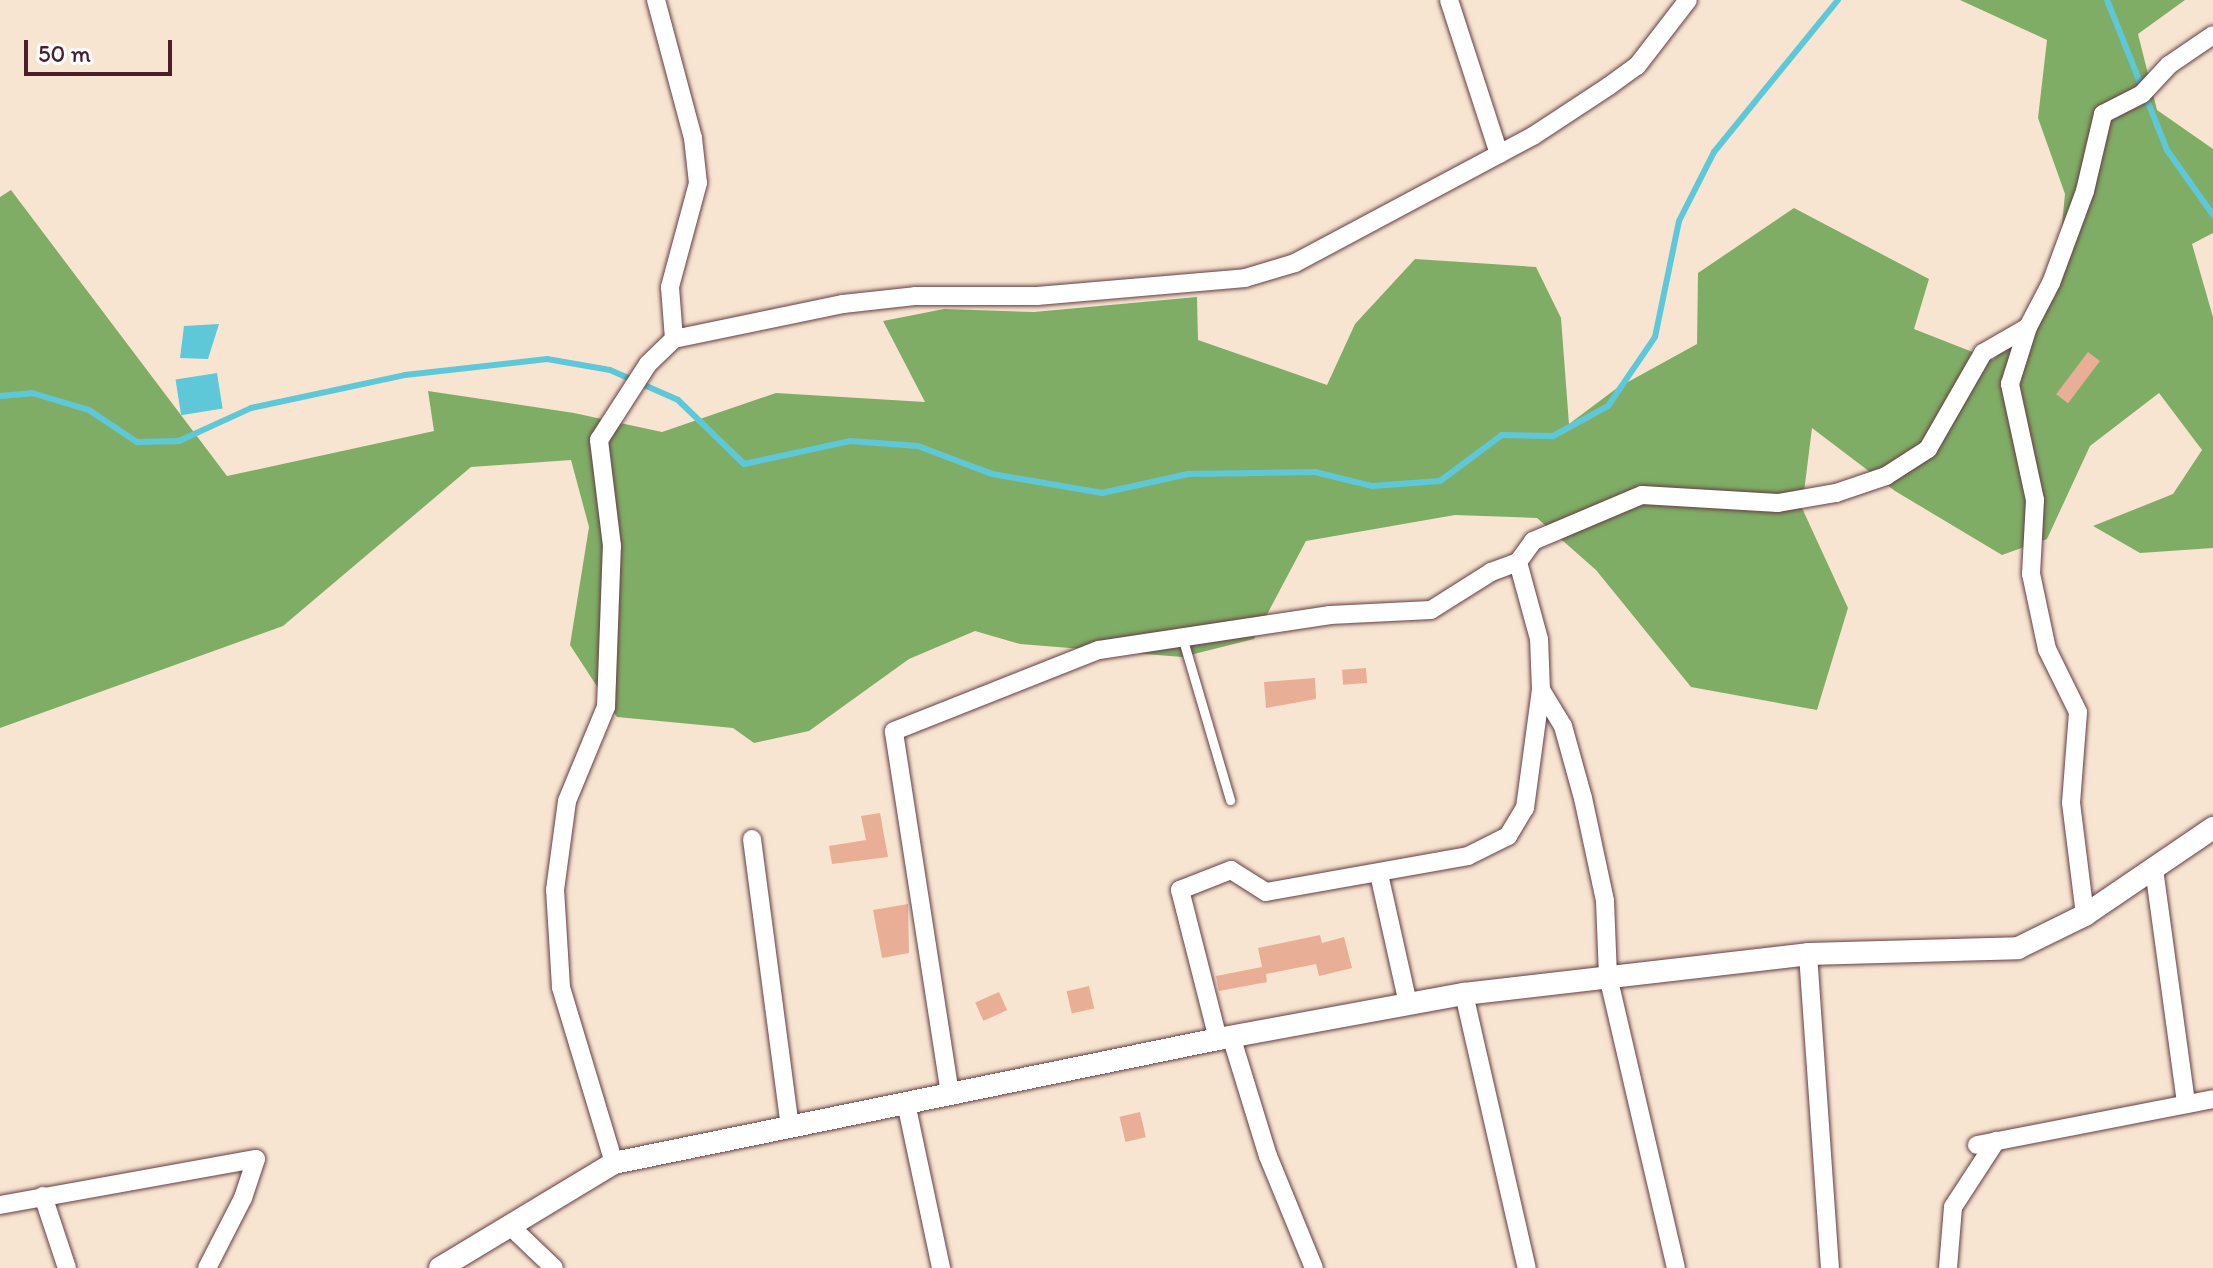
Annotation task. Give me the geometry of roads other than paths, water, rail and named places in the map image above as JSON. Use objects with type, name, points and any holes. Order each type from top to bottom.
[{"type":"street","points":[[656,0],[693,138],[698,183],[670,287],[674,339]]},
{"type":"street","points":[[1449,0],[1499,154]]},
{"type":"street","points":[[614,1163],[561,987],[555,890],[567,801],[606,707],[612,546],[599,440],[648,364],[674,339],[775,317],[915,296],[1037,296],[1245,278],[1295,263],[1499,154],[1637,66],[1688,0]]},
{"type":"street","points":[[2085,915],[2071,803],[2078,712],[2047,649],[2031,574],[2035,500],[2010,384],[2028,327],[2051,283],[2085,191],[2103,114],[2142,94],[2169,65],[2213,35]]},
{"type":"street","points":[[950,1094],[894,731],[1099,650],[1183,640],[1330,615],[1431,610],[1491,572],[1518,562],[1533,541],[1642,495],[1778,503],[1836,493],[1886,476],[1928,449],[1983,353],[2028,327]]},
{"type":"street","points":[[1314,1268],[1224,1037],[1180,890],[1231,870],[1266,892],[1379,874],[1468,856],[1508,836],[1525,808],[1541,690],[1539,639],[1518,562]]},
{"type":"street","points":[[1541,690],[1563,726],[1583,798],[1605,901],[1608,976],[1676,1268]]},
{"type":"street","points":[[440,1268],[614,1163],[1224,1037],[1464,994],[1608,976],[1808,954],[2018,948],[2085,915],[2213,828]]},
{"type":"street","points":[[752,839],[790,1127]]},
{"type":"street","points":[[2154,869],[2186,1104]]},
{"type":"street","points":[[1379,874],[1408,1004]]},
{"type":"street","points":[[1808,954],[1830,1268]]},
{"type":"street","points":[[1464,994],[1527,1268]]},
{"type":"street","points":[[1948,1268],[1953,1207],[1987,1143],[2213,1099]]},
{"type":"street","points":[[906,1103],[941,1268]]},
{"type":"street","points":[[0,1205],[43,1196],[109,1189],[256,1159],[243,1198],[207,1268]]},
{"type":"street","points":[[43,1196],[67,1268]]},
{"type":"street","points":[[509,1225],[554,1268]]},
{"type":"lane","points":[[1183,640],[1230,800]]},
{"type":"water","points":[[219,324],[208,359],[180,358],[184,326]]},
{"type":"water","points":[[217,373],[223,409],[181,415],[176,380]]},
{"type":"waterway","points":[[0,396],[32,393],[89,410],[137,442],[179,441],[251,408],[405,375],[547,359],[610,370],[678,400],[744,464],[850,441],[918,446],[992,474],[1102,493],[1188,474],[1315,472],[1372,486],[1440,481],[1502,435],[1553,436],[1608,406],[1655,337],[1679,221],[1714,152],[1838,0]]},
{"type":"waterway","points":[[2107,0],[2167,150],[2213,215]]}]
